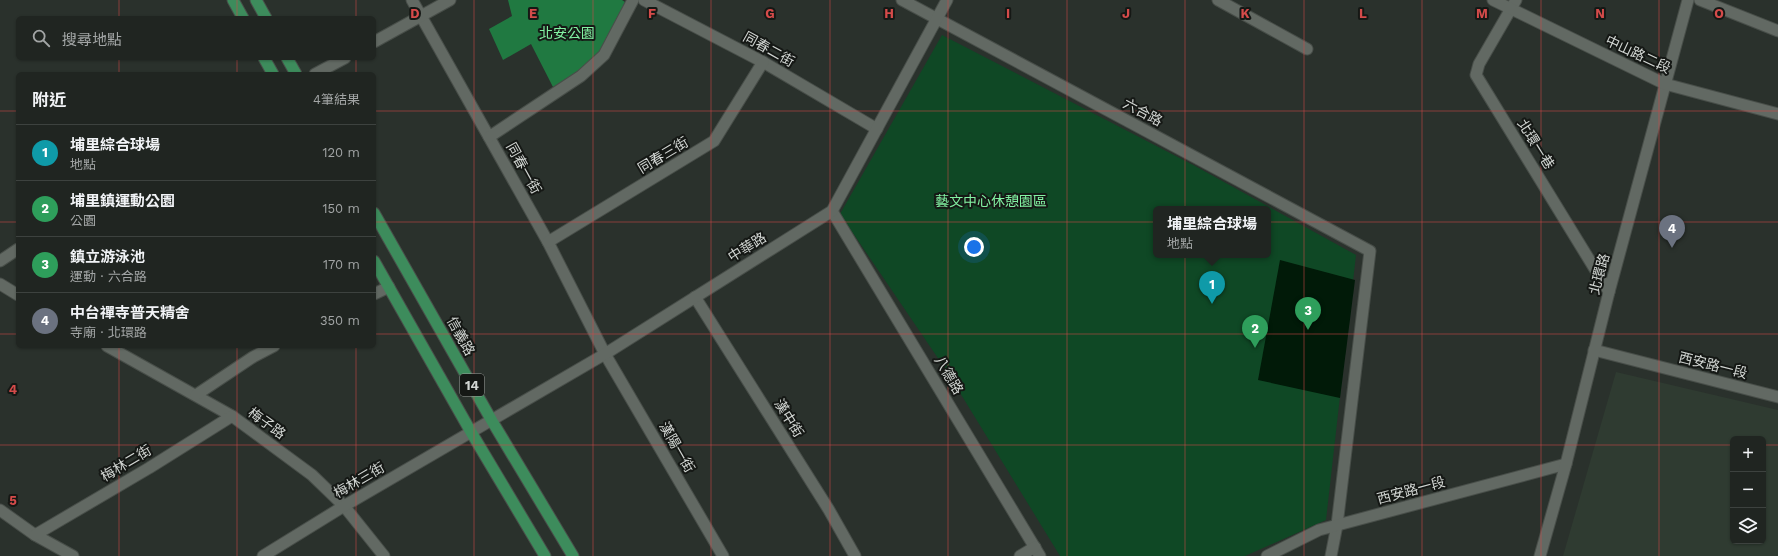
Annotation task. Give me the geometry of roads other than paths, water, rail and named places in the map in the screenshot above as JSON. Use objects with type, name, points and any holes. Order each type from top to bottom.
[{"type":"main road","points":[[233,0],[241,16]]},
{"type":"main road","points":[[256,0],[265,16]]},
{"type":"main road","points":[[265,60],[272,72]]},
{"type":"main road","points":[[288,60],[295,72]]},
{"type":"main road","name":"信義路","points":[[376,217],[492,420],[573,556]]},
{"type":"main road","name":"14","points":[[376,265],[545,556]]},
{"type":"street","name":"同春一街","points":[[412,0],[548,242],[605,354]]},
{"type":"street","points":[[376,41],[450,0]]},
{"type":"street","points":[[488,137],[581,76],[604,55],[633,0]]},
{"type":"street","name":"同春二街","points":[[644,0],[763,62],[877,129]]},
{"type":"street","name":"六合路","points":[[902,0],[1370,251],[1337,525]]},
{"type":"street","name":"中華路","points":[[472,432],[605,354],[832,211],[947,0]]},
{"type":"street","points":[[1218,0],[1307,49]]},
{"type":"street","name":"中山路二段","points":[[1493,0],[1513,5],[1665,84],[1778,114]]},
{"type":"street","name":"北環路","points":[[1540,556],[1566,464],[1609,292],[1688,0]]},
{"type":"street","points":[[1700,0],[1778,31]]},
{"type":"street","name":"北環一巷","points":[[1513,5],[1478,64],[1476,75],[1609,292]]},
{"type":"street","points":[[319,72],[341,60]]},
{"type":"street","name":"同春三街","points":[[548,242],[714,141],[763,62]]},
{"type":"street","name":"八德路","points":[[832,211],[1037,552]]},
{"type":"street","points":[[0,261],[16,250]]},
{"type":"street","points":[[1,286],[16,294]]},
{"type":"street","points":[[376,293],[388,287]]},
{"type":"street","name":"漢中街","points":[[695,297],[825,504],[855,556]]},
{"type":"street","name":"梅子路","points":[[111,348],[232,416],[312,475],[344,506],[384,556]]},
{"type":"street","points":[[196,395],[253,357],[270,348]]},
{"type":"street","name":"西安路一段","points":[[1594,350],[1778,397]]},
{"type":"street","name":"漢陽一街","points":[[605,354],[723,556]]},
{"type":"street","name":"梅林二街","points":[[36,535],[149,468],[232,416]]},
{"type":"street","name":"梅林三街","points":[[264,556],[344,506],[472,432]]},
{"type":"street","name":"西安路一段","points":[[1268,556],[1318,530],[1566,464]]},
{"type":"street","points":[[0,510],[36,535],[73,556]]},
{"type":"street","points":[[1331,556],[1337,525]]},
{"type":"street","points":[[1020,556],[1037,552]]},
{"type":"place","name":"中台禪寺普天精舍","points":[[1672,248]]},
{"type":"place","name":"埔里綜合球場","points":[[1212,304]]},
{"type":"place","name":"鎮立游泳池","points":[[1308,330]]},
{"type":"place","name":"埔里鎮運動公園","points":[[1255,348]]},
{"type":"park label","name":"北安公園","points":[[567,33]]},
{"type":"park label","name":"藝文中心休憩園區","points":[[991,201]]}]
